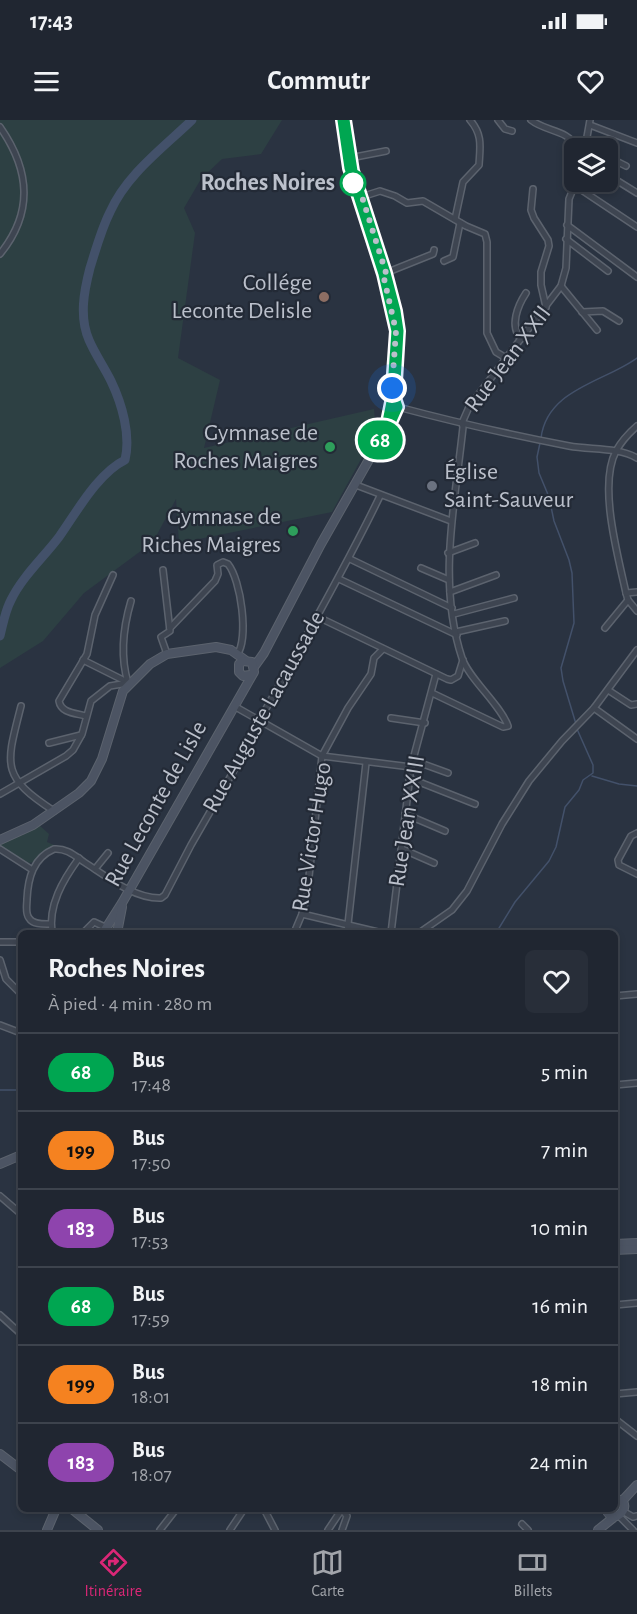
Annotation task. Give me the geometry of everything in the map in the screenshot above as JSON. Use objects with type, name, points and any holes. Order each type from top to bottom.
[{"type":"main road","points":[[246,675],[238,669],[266,647],[379,442],[394,406],[399,331],[395,307],[349,168],[344,120]]},
{"type":"main road","points":[[347,147],[360,198]]},
{"type":"main road","points":[[0,840],[33,825],[79,793],[91,781],[98,770],[118,701],[128,683],[150,664],[167,654],[205,647],[223,647],[247,663]]},
{"type":"main road","points":[[223,647],[247,663]]},
{"type":"main road","name":"Rue Leconte de Lisle","points":[[105,930],[234,706],[246,675],[247,663]]},
{"type":"main road","points":[[118,930],[122,903]]},
{"type":"main road","points":[[0,1164],[18,1156]]},
{"type":"main road","points":[[618,1244],[637,1243]]},
{"type":"main road","points":[[618,1250],[637,1249]]},
{"type":"main road","points":[[0,1454],[18,1468]]},
{"type":"main road","points":[[598,1530],[620,1517],[626,1504],[619,1499],[637,1485]]},
{"type":"main road","points":[[47,1530],[55,1512]]},
{"type":"main road","points":[[76,1512],[98,1530]]},
{"type":"main road","points":[[607,1512],[620,1517]]},
{"type":"street","points":[[444,261],[453,257],[463,182],[479,165],[480,139],[477,128],[470,120]]},
{"type":"street","points":[[498,120],[505,129],[512,131]]},
{"type":"street","points":[[531,120],[570,138]]},
{"type":"street","points":[[588,138],[590,122],[637,143]]},
{"type":"street","points":[[0,127],[21,166],[25,199],[16,230],[0,254]]},
{"type":"street","points":[[350,158],[386,151]]},
{"type":"street","points":[[618,162],[626,166]]},
{"type":"street","points":[[618,182],[637,194]]},
{"type":"street","points":[[533,189],[531,201],[534,218],[548,240],[549,246],[541,272],[542,292],[546,307]]},
{"type":"street","points":[[360,198],[380,191],[406,203],[423,201],[485,234],[487,237],[487,333],[496,352],[506,358]]},
{"type":"street","name":"Rue Jean XXII","points":[[432,693],[507,727],[508,724],[463,660],[450,592],[448,553],[459,473],[462,423],[469,407],[561,286],[566,268],[567,225],[572,192]]},
{"type":"street","name":"Rue Jean XXII","points":[[588,192],[637,227]]},
{"type":"street","points":[[567,225],[637,278]]},
{"type":"street","points":[[566,239],[608,271]]},
{"type":"street","points":[[385,273],[433,254],[434,250]]},
{"type":"street","points":[[561,286],[597,330]]},
{"type":"street","points":[[521,339],[517,332],[516,311],[526,293]]},
{"type":"street","points":[[582,312],[603,311],[619,321]]},
{"type":"street","points":[[394,406],[462,423],[637,458]]},
{"type":"street","points":[[637,426],[615,452],[609,475],[608,495],[626,593],[628,600],[637,611]]},
{"type":"street","points":[[356,485],[451,521]]},
{"type":"street","name":"Rue Auguste Lacaussade","points":[[129,890],[156,898],[165,895],[316,616],[350,559],[380,496]]},
{"type":"street","points":[[448,553],[475,543]]},
{"type":"street","points":[[350,559],[453,611],[514,598]]},
{"type":"street","points":[[167,654],[161,637],[170,631],[170,628],[215,581],[218,574],[217,565],[223,562],[228,564],[237,582],[240,601],[242,641],[241,650],[237,655]]},
{"type":"street","points":[[420,568],[449,580]]},
{"type":"street","points":[[163,570],[170,628]]},
{"type":"street","points":[[86,716],[65,711],[61,708],[59,701],[87,654],[95,615],[114,575]]},
{"type":"street","points":[[450,592],[496,575]]},
{"type":"street","points":[[339,579],[457,633],[505,621]]},
{"type":"street","points":[[626,593],[637,592]]},
{"type":"street","points":[[605,628],[628,600]]},
{"type":"street","points":[[128,683],[125,671],[124,642],[125,622],[131,601]]},
{"type":"street","points":[[316,616],[447,679],[455,679],[460,673],[463,660]]},
{"type":"street","name":"Rue Victor Hugo","points":[[295,930],[308,895],[322,756],[348,708],[371,674],[374,658],[383,649]]},
{"type":"street","points":[[423,930],[452,910],[467,891],[502,824],[524,790],[569,733],[594,708],[637,650]]},
{"type":"street","points":[[83,660],[128,683]]},
{"type":"street","name":"Rue Jean XXIII","points":[[391,930],[412,760],[425,723],[436,674]]},
{"type":"street","points":[[0,794],[73,750],[81,735],[91,701],[105,689],[116,684],[128,683]]},
{"type":"street","points":[[608,690],[631,705],[637,704]]},
{"type":"street","points":[[21,706],[11,747],[12,773],[18,784],[35,799],[54,811]]},
{"type":"street","points":[[234,706],[322,756],[411,767]]},
{"type":"street","points":[[594,708],[637,739]]},
{"type":"street","points":[[392,718],[425,723]]},
{"type":"street","points":[[49,743],[81,735]]},
{"type":"street","points":[[412,760],[448,773]]},
{"type":"street","points":[[348,930],[366,763]]},
{"type":"street","points":[[409,778],[475,804]]},
{"type":"street","points":[[405,814],[445,831]]},
{"type":"street","points":[[637,833],[631,836],[618,860],[619,865],[637,874]]},
{"type":"street","points":[[0,849],[31,869]]},
{"type":"street","points":[[51,924],[34,922],[27,914],[31,869],[50,850],[63,849],[129,890]]},
{"type":"street","points":[[402,849],[434,862]]},
{"type":"street","points":[[95,869],[108,853]]},
{"type":"street","points":[[52,930],[55,899],[65,878],[79,858]]},
{"type":"street","points":[[302,914],[370,930]]},
{"type":"street","points":[[86,930],[94,922],[105,930]]},
{"type":"street","points":[[0,942],[18,942]]},
{"type":"street","points":[[0,960],[6,979],[18,991]]},
{"type":"street","points":[[618,996],[637,994]]},
{"type":"street","points":[[1,1027],[18,1032]]},
{"type":"street","points":[[618,1085],[637,1083]]},
{"type":"street","points":[[0,1196],[18,1211]]},
{"type":"street","points":[[618,1305],[637,1304]]},
{"type":"street","points":[[0,1315],[18,1331]]},
{"type":"street","points":[[618,1394],[637,1392]]},
{"type":"street","points":[[618,1421],[637,1436]]},
{"type":"street","points":[[160,1530],[174,1512]]},
{"type":"street","points":[[230,1530],[242,1512]]},
{"type":"street","points":[[265,1512],[274,1530]]},
{"type":"street","points":[[328,1530],[340,1512]]},
{"type":"street","points":[[342,1530],[347,1516],[344,1512]]},
{"type":"street","points":[[620,1517],[637,1516]]},
{"type":"street","points":[[620,1517],[633,1530]]},
{"type":"street","points":[[522,1524],[528,1530]]},
{"type":"shaded area","points":[[0,120],[282,120],[261,154],[222,159],[201,179],[184,208],[195,233],[178,358],[220,380],[204,448],[374,409],[376,432],[332,512],[179,543],[176,499],[153,542],[84,593],[43,641],[0,668]]},
{"type":"shaded area","points":[[39,825],[49,834],[47,842],[54,845],[36,862],[27,863],[0,846],[0,843],[23,835]]},
{"type":"waterway","points":[[0,636],[7,609],[21,583],[59,537],[97,484],[115,466],[125,460],[127,440],[119,400],[86,331],[83,313],[86,286],[101,233],[117,198],[146,162],[192,120]]},
{"type":"waterway","points":[[541,438],[545,421],[565,397],[637,358]]},
{"type":"waterway","points":[[540,443],[537,457],[539,473],[549,497],[554,521],[572,573],[574,623],[561,668],[576,724]]},
{"type":"waterway","points":[[498,930],[515,902],[549,861],[556,847],[565,807],[579,790],[583,780],[593,773],[593,765],[577,729]]},
{"type":"waterway","points":[[592,776],[619,784],[637,786]]},
{"type":"waterway","points":[[0,1090],[18,1090]]},
{"type":"bus line","name":"68","points":[[342,120],[349,168],[389,294],[396,331],[390,409],[379,442],[386,434],[398,407],[395,398],[399,331],[392,292],[353,171],[345,120]]},
{"type":"place","name":"Roches Noires","points":[[353,183]]},
{"type":"place","name":"Collége Leconte Delisle","points":[[324,297]]},
{"type":"place","name":"Gymnase de Roches Maigres","points":[[330,447]]},
{"type":"place","name":"Église Saint-Sauveur","points":[[432,486]]},
{"type":"place","name":"Gymnase de Riches Maigres","points":[[293,531]]},
{"type":"route","points":[[353,183],[358,184],[386,273],[383,274],[396,331],[392,388]]}]
